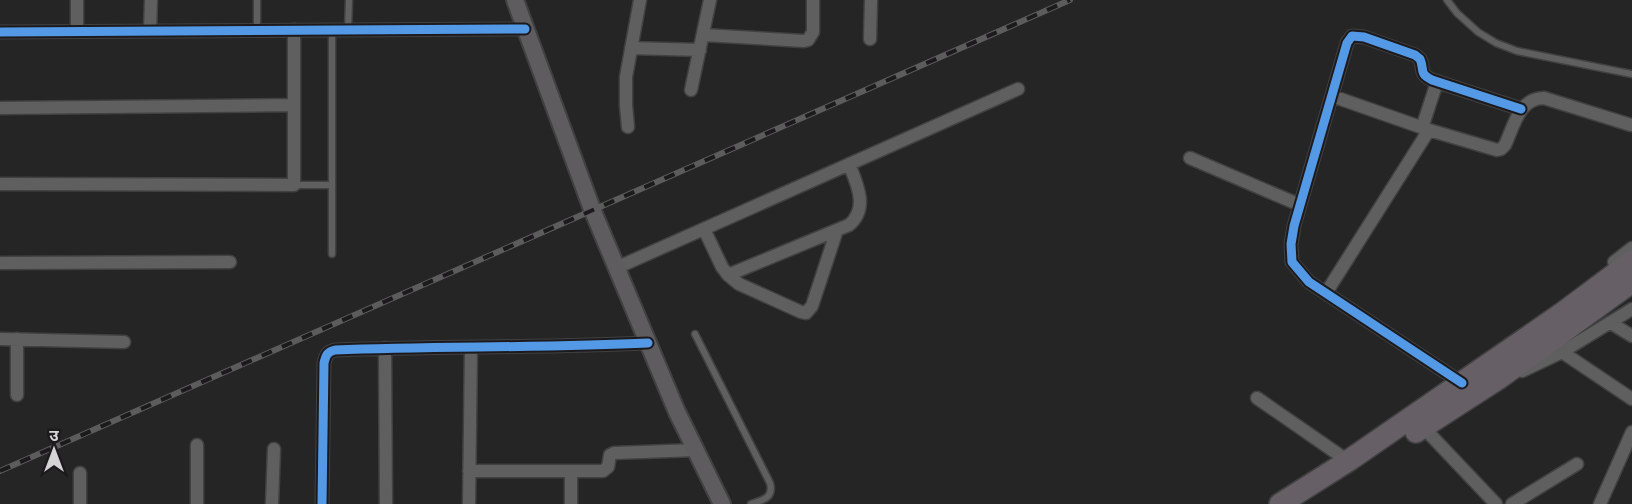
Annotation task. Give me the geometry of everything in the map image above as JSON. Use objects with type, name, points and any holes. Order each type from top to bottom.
[{"type":"highway","points":[[1280,504],[1348,461],[1561,314],[1632,261]]},
{"type":"highway","points":[[1305,504],[1498,379],[1632,282]]},
{"type":"main road","points":[[515,0],[616,268],[677,412],[722,504]]},
{"type":"street","points":[[77,0],[77,31]]},
{"type":"street","points":[[150,31],[151,0]]},
{"type":"street","points":[[628,127],[627,77],[640,0]]},
{"type":"street","points":[[691,90],[710,0]]},
{"type":"street","points":[[704,35],[808,40],[813,32],[813,0]]},
{"type":"street","points":[[870,39],[871,0]]},
{"type":"street","points":[[0,32],[525,29]]},
{"type":"street","points":[[0,184],[294,185],[294,30]]},
{"type":"street","points":[[1461,383],[1310,282],[1292,262],[1291,244],[1347,43],[1352,36],[1357,35],[1415,56],[1420,59],[1422,73],[1437,82],[1521,109]]},
{"type":"street","points":[[631,48],[700,50]]},
{"type":"street","points":[[1326,293],[1425,129],[1437,82]]},
{"type":"street","points":[[616,268],[1018,89]]},
{"type":"street","points":[[1332,96],[1425,129],[1497,150],[1505,145],[1521,109],[1528,101],[1535,98],[1544,98],[1631,125]]},
{"type":"street","points":[[0,108],[294,105]]},
{"type":"street","points":[[1190,158],[1300,205]]},
{"type":"street","points":[[728,275],[849,225],[856,219],[861,200],[849,164]]},
{"type":"street","points":[[704,229],[728,275],[739,284],[806,313],[812,306],[837,230]]},
{"type":"street","points":[[1561,314],[1571,295],[1632,248]]},
{"type":"street","points":[[0,263],[230,262]]},
{"type":"street","points":[[1498,379],[1562,352],[1632,309]]},
{"type":"street","points":[[1611,323],[1632,336]]},
{"type":"street","points":[[0,339],[124,342]]},
{"type":"street","points":[[17,339],[17,395]]},
{"type":"street","points":[[322,504],[324,363],[329,351],[385,348],[576,347],[648,343]]},
{"type":"street","points":[[469,504],[471,347]]},
{"type":"street","points":[[385,348],[386,504]]},
{"type":"street","points":[[1562,352],[1632,399]]},
{"type":"street","points":[[1257,398],[1348,461]]},
{"type":"street","points":[[1423,427],[1496,504]]},
{"type":"street","points":[[1600,504],[1626,461],[1632,432]]},
{"type":"street","points":[[197,445],[197,504]]},
{"type":"street","points":[[272,504],[274,449]]},
{"type":"street","points":[[469,471],[603,471],[608,467],[610,455],[618,453],[696,450]]},
{"type":"street","points":[[1512,504],[1577,464]]},
{"type":"street","points":[[570,504],[571,472]]},
{"type":"street","points":[[80,473],[80,504]]},
{"type":"lane","points":[[257,0],[257,30]]},
{"type":"lane","points":[[348,30],[349,0]]},
{"type":"lane","points":[[1447,0],[1457,13],[1478,32],[1496,43],[1517,51],[1632,74]]},
{"type":"lane","points":[[332,30],[332,254]]},
{"type":"lane","points":[[294,185],[332,185]]},
{"type":"lane","points":[[695,334],[770,483],[772,490],[770,496],[750,504]]},
{"type":"railway","points":[[0,471],[1070,0]]},
{"type":"cycle path","points":[[0,32],[525,29]]},
{"type":"cycle path","points":[[1462,383],[1309,282],[1292,262],[1291,244],[1294,226],[1347,43],[1352,36],[1364,37],[1415,55],[1420,59],[1423,73],[1432,80],[1521,109]]},
{"type":"cycle path","points":[[322,504],[324,363],[330,352],[335,350],[648,343]]}]
